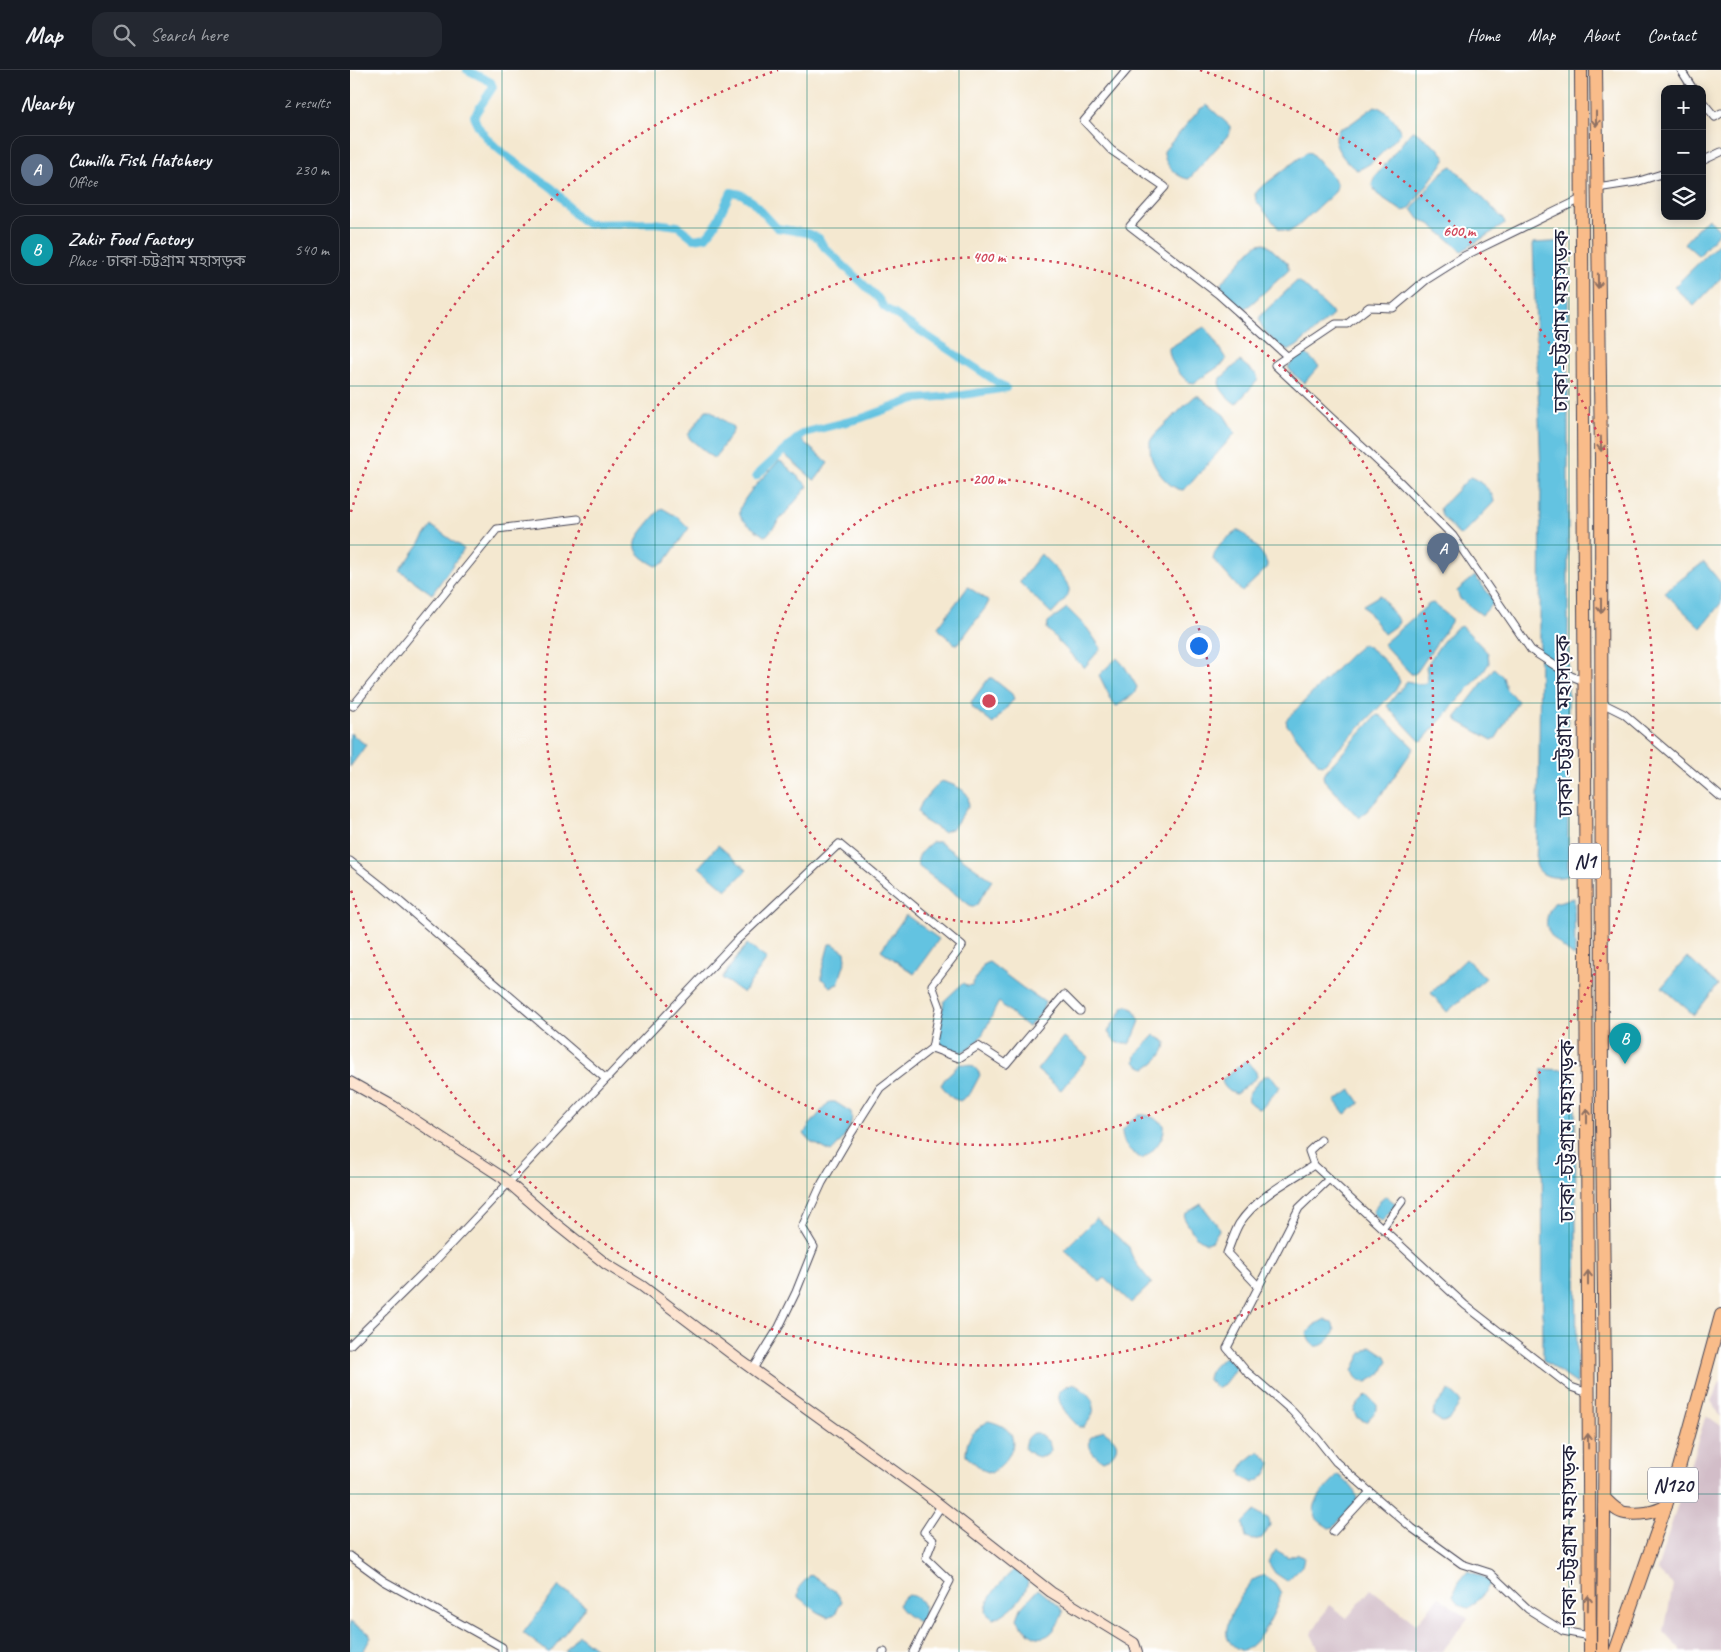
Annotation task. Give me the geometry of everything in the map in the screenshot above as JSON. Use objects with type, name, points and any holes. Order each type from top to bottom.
[{"type":"highway","name":"ঢাকা-চট্টগ্রাম মহাসড়ক","points":[[1581,70],[1584,954],[1587,1052],[1590,1652]]},
{"type":"highway","name":"ঢাকা-চট্টগ্রাম মহাসড়ক","points":[[1596,70],[1601,456],[1604,1652]]},
{"type":"highway","name":"N120","points":[[1615,1652],[1679,1468],[1721,1315]]},
{"type":"highway","name":"N120","points":[[1605,1500],[1616,1509],[1625,1513],[1654,1512],[1666,1506]]},
{"type":"main road","points":[[350,1082],[456,1146],[508,1183],[606,1264],[642,1286],[942,1506],[1051,1592],[1134,1643],[1137,1652]]},
{"type":"street","points":[[1127,70],[1084,122],[1111,150],[1165,187],[1130,226],[1218,294],[1287,356]]},
{"type":"street","points":[[1681,70],[1690,85]]},
{"type":"street","points":[[1706,106],[1715,117],[1721,113]]},
{"type":"street","points":[[1706,159],[1721,152]]},
{"type":"street","points":[[1597,188],[1636,182],[1661,175]]},
{"type":"street","points":[[1581,198],[1464,256],[1426,280],[1392,308],[1369,307],[1346,324],[1336,324],[1275,364],[1400,482],[1453,536],[1531,650],[1571,676],[1584,680]]},
{"type":"street","points":[[350,704],[353,706],[497,529],[578,519]]},
{"type":"street","points":[[1602,702],[1624,714],[1721,797]]},
{"type":"street","points":[[350,1345],[434,1262],[735,942],[839,844],[962,946],[932,985],[940,1007],[932,1048],[880,1088],[822,1183],[802,1226],[814,1247],[780,1327],[753,1369]]},
{"type":"street","points":[[350,861],[383,887],[606,1080]]},
{"type":"street","points":[[932,1048],[959,1058],[978,1046],[1006,1064],[1064,995],[1080,1011]]},
{"type":"street","points":[[1321,1140],[1309,1151],[1314,1165],[1465,1305],[1571,1387],[1588,1393]]},
{"type":"street","points":[[1259,1287],[1227,1253],[1235,1232],[1255,1205],[1282,1184],[1314,1165]]},
{"type":"street","points":[[1329,1178],[1300,1208],[1227,1348],[1246,1371],[1291,1410],[1336,1462],[1412,1528],[1462,1564],[1490,1573],[1528,1609],[1563,1631],[1589,1636]]},
{"type":"street","points":[[1382,1228],[1403,1200]]},
{"type":"street","points":[[1334,1532],[1370,1492]]},
{"type":"street","points":[[913,1652],[950,1581],[926,1558],[933,1540],[924,1532],[942,1506]]},
{"type":"street","points":[[350,1556],[384,1581],[502,1647],[502,1652]]},
{"type":"shaded area","points":[[1721,1380],[1721,1417],[1711,1401]]},
{"type":"shaded area","points":[[1706,1415],[1721,1426],[1721,1652],[1680,1652],[1680,1649],[1664,1632],[1673,1585],[1657,1570]]},
{"type":"shaded area","points":[[1371,1589],[1416,1624],[1439,1597],[1468,1618],[1442,1652],[1320,1652],[1311,1634],[1329,1605],[1347,1618]]},
{"type":"water","points":[[1207,105],[1230,126],[1230,133],[1189,179],[1184,178],[1168,165],[1164,151],[1200,109]]},
{"type":"water","points":[[1375,106],[1391,116],[1401,133],[1375,160],[1357,170],[1340,153],[1335,141],[1336,136],[1339,129],[1349,125]]},
{"type":"water","points":[[1414,131],[1438,148],[1445,157],[1445,160],[1411,207],[1402,211],[1377,194],[1372,185],[1374,178],[1411,132]]},
{"type":"water","points":[[1307,152],[1311,153],[1334,178],[1337,186],[1335,192],[1289,232],[1279,229],[1256,201],[1255,194]]},
{"type":"water","points":[[1452,166],[1504,220],[1505,224],[1462,251],[1430,224],[1419,219],[1412,209],[1436,179]]},
{"type":"water","points":[[1708,218],[1720,231],[1699,256],[1684,243]]},
{"type":"water","points":[[1568,241],[1568,874],[1567,876],[1558,877],[1548,876],[1540,872],[1536,864],[1539,769],[1541,476],[1533,243]]},
{"type":"water","points":[[1721,241],[1721,278],[1694,306],[1674,287]]},
{"type":"water","points":[[1265,243],[1287,263],[1289,270],[1250,305],[1245,308],[1241,307],[1228,296],[1221,285],[1222,282],[1252,249],[1258,244]]},
{"type":"water","points":[[1297,281],[1331,311],[1333,315],[1297,346],[1288,351],[1270,338],[1263,329],[1259,319]]},
{"type":"water","points":[[1204,327],[1226,359],[1224,363],[1194,383],[1189,382],[1175,367],[1170,357],[1169,348]]},
{"type":"water","points":[[1301,351],[1319,366],[1304,383],[1288,367]]},
{"type":"water","points":[[1240,361],[1257,375],[1258,380],[1236,404],[1223,392],[1219,383],[1220,379]]},
{"type":"water","points":[[1195,396],[1199,396],[1224,415],[1235,433],[1183,490],[1168,483],[1159,473],[1151,457],[1150,441]]},
{"type":"water","points":[[706,410],[710,410],[733,427],[733,431],[715,458],[690,439],[688,435]]},
{"type":"water","points":[[799,438],[828,463],[814,480],[785,455]]},
{"type":"water","points":[[779,461],[808,486],[767,535],[764,536],[743,520],[740,515],[740,509],[748,494]]},
{"type":"water","points":[[1470,477],[1478,481],[1492,494],[1494,502],[1462,535],[1458,534],[1442,516],[1440,508]]},
{"type":"water","points":[[662,508],[679,518],[689,528],[664,563],[656,566],[639,554],[636,545],[640,533]]},
{"type":"water","points":[[432,526],[464,549],[432,594],[400,571]]},
{"type":"water","points":[[1237,531],[1241,531],[1257,547],[1268,567],[1242,592],[1213,559],[1219,547]]},
{"type":"water","points":[[1041,554],[1063,577],[1069,587],[1067,597],[1053,613],[1020,583]]},
{"type":"water","points":[[1704,562],[1721,583],[1721,603],[1701,628],[1664,592]]},
{"type":"water","points":[[1475,576],[1495,602],[1482,615],[1460,599],[1457,591]]},
{"type":"water","points":[[968,587],[989,601],[958,644],[955,644],[938,627]]},
{"type":"water","points":[[1380,595],[1399,621],[1398,624],[1384,634],[1363,605]]},
{"type":"water","points":[[1433,603],[1451,618],[1451,622],[1417,672],[1411,674],[1383,644],[1429,604]]},
{"type":"water","points":[[1067,608],[1087,628],[1101,648],[1084,668],[1047,629],[1048,622]]},
{"type":"water","points":[[1462,626],[1488,653],[1489,663],[1423,740],[1420,741],[1387,706],[1407,681],[1419,684],[1426,683],[1428,678],[1426,667],[1447,637]]},
{"type":"water","points":[[1363,644],[1385,661],[1400,682],[1395,691],[1323,765],[1319,764],[1287,725],[1286,720]]},
{"type":"water","points":[[1117,658],[1137,687],[1134,694],[1117,706],[1114,705],[1099,675]]},
{"type":"water","points":[[1494,668],[1503,677],[1506,689],[1518,701],[1496,738],[1492,740],[1458,721],[1456,717]]},
{"type":"water","points":[[989,678],[992,678],[1012,694],[1014,699],[993,724],[973,708],[971,702]]},
{"type":"water","points":[[1377,715],[1381,716],[1414,748],[1382,794],[1359,818],[1324,780],[1323,776]]},
{"type":"water","points":[[350,733],[366,745],[350,767]]},
{"type":"water","points":[[941,781],[960,788],[966,793],[969,805],[953,828],[943,832],[922,819],[918,811],[922,802]]},
{"type":"water","points":[[932,842],[939,842],[992,880],[976,906],[971,906],[918,866],[919,856]]},
{"type":"water","points":[[718,845],[747,870],[726,890],[699,867]]},
{"type":"water","points":[[1574,898],[1574,956],[1554,939],[1547,927],[1547,920],[1554,903]]},
{"type":"water","points":[[906,915],[939,939],[914,974],[881,950]]},
{"type":"water","points":[[747,944],[767,959],[743,993],[722,978]]},
{"type":"water","points":[[829,944],[833,944],[845,952],[846,959],[838,984],[830,987],[822,979],[822,970]]},
{"type":"water","points":[[1687,957],[1718,985],[1694,1015],[1662,987]]},
{"type":"water","points":[[1466,959],[1486,978],[1447,1012],[1431,993]]},
{"type":"water","points":[[989,962],[1045,1002],[1042,1012],[1028,1027],[999,1002],[983,1033],[973,1046],[966,1050],[955,1052],[936,1044],[944,1001],[963,983],[967,986],[972,985],[984,964]]},
{"type":"water","points":[[1125,1006],[1134,1010],[1140,1021],[1129,1044],[1121,1044],[1115,1042],[1108,1031]]},
{"type":"water","points":[[1154,1035],[1166,1042],[1166,1046],[1156,1061],[1146,1068],[1140,1066],[1135,1062],[1136,1055]]},
{"type":"water","points":[[1063,1037],[1088,1057],[1061,1090],[1037,1070]]},
{"type":"water","points":[[1246,1060],[1256,1072],[1257,1077],[1236,1094],[1227,1089],[1222,1080]]},
{"type":"water","points":[[960,1064],[972,1066],[977,1069],[980,1075],[970,1094],[960,1101],[952,1098],[941,1085],[946,1077]]},
{"type":"water","points":[[1542,1069],[1569,1070],[1575,1076],[1577,1384],[1543,1360]]},
{"type":"water","points":[[1264,1076],[1271,1076],[1280,1087],[1262,1108],[1258,1109],[1248,1101],[1248,1098],[1251,1091]]},
{"type":"water","points":[[1351,1090],[1360,1103],[1345,1114],[1335,1101]]},
{"type":"water","points":[[829,1102],[835,1102],[851,1112],[852,1117],[846,1134],[831,1152],[810,1141],[804,1134]]},
{"type":"water","points":[[1139,1115],[1150,1116],[1164,1125],[1163,1135],[1158,1145],[1142,1159],[1128,1148],[1122,1131],[1131,1120]]},
{"type":"water","points":[[1386,1196],[1396,1204],[1382,1221],[1376,1217],[1373,1211]]},
{"type":"water","points":[[1201,1204],[1219,1230],[1212,1241],[1206,1243],[1195,1236],[1184,1218],[1185,1214]]},
{"type":"water","points":[[1096,1218],[1129,1247],[1135,1261],[1152,1283],[1131,1303],[1105,1278],[1100,1282],[1064,1250]]},
{"type":"water","points":[[1325,1319],[1332,1323],[1335,1330],[1329,1340],[1321,1346],[1313,1345],[1309,1341],[1307,1334],[1313,1326]]},
{"type":"water","points":[[1371,1346],[1386,1356],[1388,1361],[1381,1374],[1364,1382],[1357,1379],[1353,1370],[1361,1354]]},
{"type":"water","points":[[1225,1357],[1237,1367],[1224,1384],[1217,1388],[1208,1380],[1208,1376],[1214,1367]]},
{"type":"water","points":[[1074,1384],[1087,1393],[1093,1403],[1093,1414],[1084,1427],[1079,1427],[1060,1403],[1060,1392],[1065,1387]]},
{"type":"water","points":[[1449,1390],[1459,1399],[1460,1403],[1448,1421],[1442,1422],[1433,1416],[1434,1408]]},
{"type":"water","points":[[1367,1395],[1377,1405],[1377,1410],[1366,1422],[1356,1417],[1354,1411],[1356,1406]]},
{"type":"water","points":[[988,1421],[1008,1430],[1013,1444],[1011,1452],[1006,1459],[991,1473],[983,1470],[966,1456],[969,1439]]},
{"type":"water","points":[[1103,1430],[1115,1440],[1116,1450],[1108,1459],[1103,1461],[1092,1451],[1089,1442],[1090,1438]]},
{"type":"water","points":[[1034,1433],[1038,1433],[1049,1442],[1051,1450],[1045,1456],[1035,1456],[1025,1449],[1027,1440]]},
{"type":"water","points":[[1259,1451],[1271,1463],[1265,1476],[1253,1483],[1243,1477],[1240,1471],[1245,1462]]},
{"type":"water","points":[[1338,1475],[1353,1489],[1357,1500],[1334,1527],[1329,1528],[1317,1519],[1314,1510],[1315,1504]]},
{"type":"water","points":[[1255,1511],[1269,1519],[1270,1525],[1262,1538],[1253,1540],[1246,1538],[1243,1523]]},
{"type":"water","points":[[1276,1550],[1288,1557],[1297,1554],[1304,1558],[1302,1566],[1287,1581],[1275,1573],[1268,1562]]},
{"type":"water","points":[[1015,1569],[1028,1581],[1027,1587],[1020,1599],[1010,1609],[993,1619],[986,1613],[989,1600],[1005,1578]]},
{"type":"water","points":[[1468,1571],[1488,1579],[1491,1583],[1480,1598],[1469,1608],[1459,1603],[1453,1595],[1459,1582]]},
{"type":"water","points":[[811,1574],[836,1592],[842,1601],[835,1614],[828,1617],[798,1597],[799,1587]]},
{"type":"water","points":[[1264,1575],[1275,1583],[1281,1593],[1262,1634],[1250,1647],[1243,1651],[1234,1647],[1228,1639],[1227,1633],[1230,1617],[1253,1580]]},
{"type":"water","points":[[559,1586],[586,1606],[550,1652],[548,1652],[523,1633]]},
{"type":"water","points":[[1038,1589],[1059,1606],[1063,1612],[1054,1630],[1043,1637],[1030,1634],[1017,1619],[1021,1608]]},
{"type":"water","points":[[908,1595],[920,1600],[924,1607],[923,1620],[919,1622],[905,1613],[898,1605]]},
{"type":"water","points":[[350,1622],[369,1633],[371,1637],[363,1652],[350,1652]]},
{"type":"water","points":[[578,1635],[600,1652],[565,1652]]},
{"type":"waterway","points":[[467,70],[491,82],[493,87],[474,116],[478,127],[496,147],[552,188],[577,217],[587,224],[655,223],[678,226],[694,239],[706,237],[714,227],[731,192],[741,194],[752,201],[777,228],[807,233],[819,238],[824,247],[878,298],[884,307],[1006,388],[963,395],[915,399],[862,418],[803,433],[756,476]]},
{"type":"place","name":"Cumilla Fish Hatchery","points":[[1443,574]]},
{"type":"place","name":"Zakir Food Factory","points":[[1625,1064]]}]
